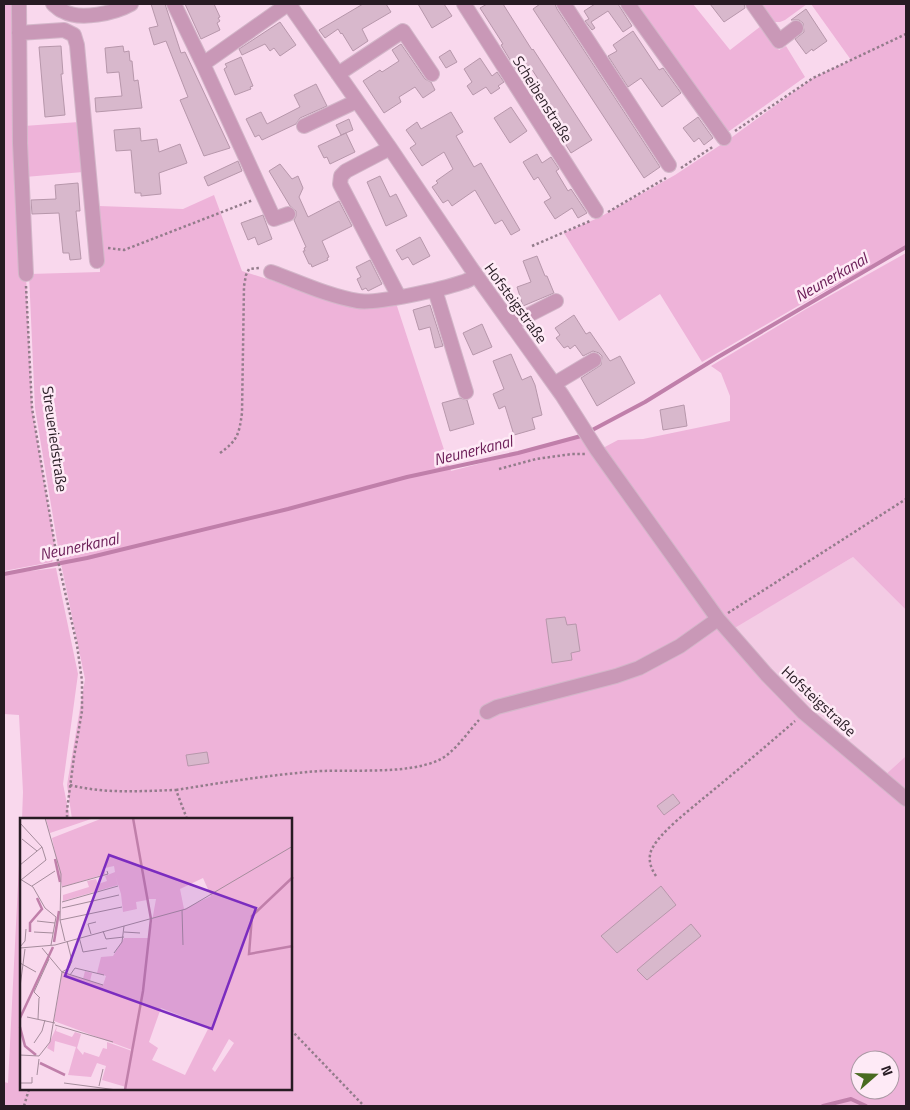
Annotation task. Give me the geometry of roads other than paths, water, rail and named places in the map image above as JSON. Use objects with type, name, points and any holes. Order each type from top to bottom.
[{"type":"street","points":[[19,4],[20,143],[26,274]]},
{"type":"street","points":[[54,4],[63,11],[73,14],[94,15],[116,11],[131,4]]},
{"type":"street","points":[[174,4],[274,219],[288,214]]},
{"type":"street","name":"Hofsteigstraße","points":[[203,64],[288,4],[554,384],[595,447],[718,619],[766,674],[804,713],[906,799]]},
{"type":"street","name":"Scheibenstraße","points":[[464,4],[596,211]]},
{"type":"street","points":[[564,4],[668,165]]},
{"type":"street","points":[[628,4],[724,138]]},
{"type":"street","points":[[753,4],[779,41],[796,28]]},
{"type":"street","points":[[19,33],[64,30],[74,35],[77,45],[97,261]]},
{"type":"street","points":[[338,74],[403,31],[432,74]]},
{"type":"street","points":[[304,126],[357,102]]},
{"type":"street","points":[[390,148],[346,171],[341,176],[340,184],[399,296]]},
{"type":"street","points":[[271,272],[340,297],[360,301],[435,290],[464,282],[476,275]]},
{"type":"street","points":[[435,290],[466,392]]},
{"type":"street","points":[[512,324],[556,301]]},
{"type":"street","points":[[554,384],[594,360]]},
{"type":"street","points":[[487,712],[496,707],[616,676],[639,668],[680,646],[718,619]]},
{"type":"waterway","name":"Neunerkanal","points":[[4,574],[87,558],[288,509],[407,477],[518,453],[581,436],[645,402],[906,247]]},
{"type":"waterway","points":[[823,1106],[851,1099],[866,1106]]}]
